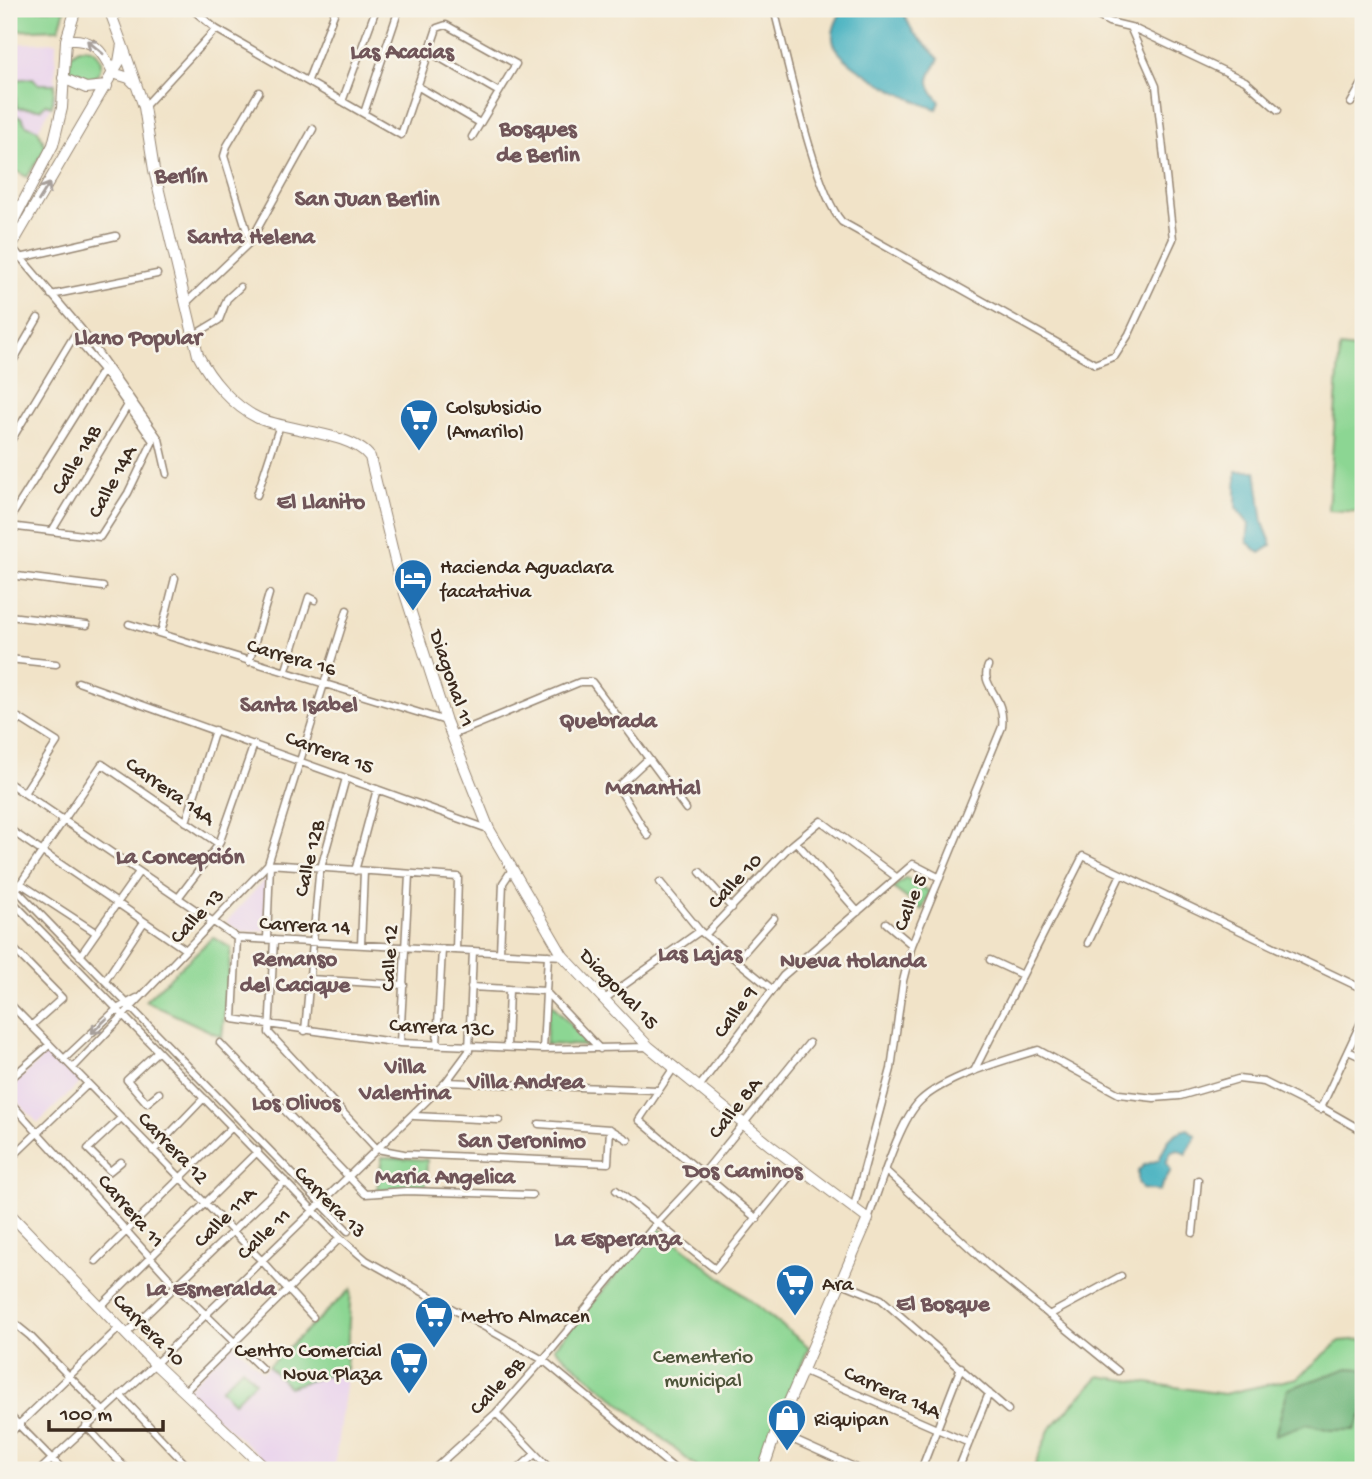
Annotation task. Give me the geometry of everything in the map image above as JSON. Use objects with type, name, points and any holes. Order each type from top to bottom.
[{"type":"street","points":[[9,229],[53,145],[62,108],[66,40],[76,9]]},
{"type":"street","points":[[111,12],[132,9]]},
{"type":"street","points":[[192,9],[216,29],[343,99],[401,135],[428,51],[438,28],[446,25],[516,64],[472,137]]},
{"type":"street","points":[[308,80],[336,9]]},
{"type":"street","points":[[343,99],[376,9]]},
{"type":"street","points":[[364,113],[399,9]]},
{"type":"street","points":[[774,9],[816,161],[834,214],[842,222],[1095,364],[1115,356],[1129,334],[1173,239],[1156,86],[1130,27]]},
{"type":"street","points":[[1085,9],[1245,81],[1278,110]]},
{"type":"street","name":"Diagonal 11","points":[[111,12],[144,107],[153,170],[198,355],[213,379],[248,412],[280,425],[350,443],[370,457],[397,569],[446,721],[489,829],[511,871],[563,956]]},
{"type":"street","points":[[144,107],[216,29]]},
{"type":"street","points":[[66,40],[87,40],[94,44],[105,56],[113,73],[128,78],[137,86]]},
{"type":"street","points":[[122,44],[107,86],[10,248],[82,330],[159,439],[167,474]]},
{"type":"street","points":[[428,51],[499,92]]},
{"type":"street","points":[[63,78],[86,88],[107,86]]},
{"type":"street","points":[[1351,103],[1363,82]]},
{"type":"street","points":[[417,86],[480,123]]},
{"type":"street","points":[[250,242],[224,156],[227,146],[259,92]]},
{"type":"street","points":[[186,303],[250,242],[313,129]]},
{"type":"street","points":[[20,258],[116,236]]},
{"type":"street","points":[[51,295],[157,274]]},
{"type":"street","points":[[194,335],[219,320],[227,299],[240,287]]},
{"type":"street","points":[[9,368],[38,318]]},
{"type":"street","points":[[9,444],[74,336],[128,405]]},
{"type":"street","points":[[9,520],[103,370]]},
{"type":"street","name":"Calle 14A","points":[[52,531],[100,537],[128,493],[153,442],[128,405]]},
{"type":"street","name":"Calle 14B","points":[[52,531],[128,405]]},
{"type":"street","points":[[257,495],[280,425]]},
{"type":"street","points":[[9,526],[52,531]]},
{"type":"street","points":[[9,575],[103,587]]},
{"type":"street","points":[[161,633],[175,578]]},
{"type":"street","points":[[249,662],[269,594]]},
{"type":"street","points":[[286,670],[309,597],[315,600]]},
{"type":"street","name":"Calle 13","points":[[73,1068],[131,1008],[137,998],[269,864],[347,610]]},
{"type":"street","points":[[9,616],[88,625]]},
{"type":"street","name":"Carrera 16","points":[[129,624],[446,721]]},
{"type":"street","points":[[9,659],[56,664]]},
{"type":"street","name":"Calle 5","points":[[854,1206],[891,1069],[902,981],[912,945],[1002,727],[1004,711],[984,674],[988,666]]},
{"type":"street","name":"Carrera 15","points":[[78,682],[489,829]]},
{"type":"street","points":[[452,735],[580,682],[592,682],[686,809]]},
{"type":"street","points":[[9,733],[19,718],[57,742],[24,793]]},
{"type":"street","points":[[186,822],[215,730]]},
{"type":"street","points":[[178,898],[219,844],[254,744]]},
{"type":"street","points":[[648,759],[618,787],[648,836]]},
{"type":"street","name":"Carrera 14A","points":[[62,820],[102,764],[219,844]]},
{"type":"street","name":"Calle 12B","points":[[305,1031],[314,905],[346,778]]},
{"type":"street","name":"Carrera 14","points":[[9,783],[237,938],[563,956]]},
{"type":"street","points":[[355,871],[377,789]]},
{"type":"street","points":[[18,887],[62,820]]},
{"type":"street","name":"Calle 10","points":[[703,932],[732,908],[787,849],[821,821],[896,877]]},
{"type":"street","points":[[9,829],[186,950]]},
{"type":"street","points":[[796,842],[858,912]]},
{"type":"street","points":[[973,1073],[1083,856],[1363,989]]},
{"type":"street","points":[[456,950],[458,877],[269,864],[269,1033],[275,1043],[377,1149],[404,1154],[608,1163],[610,1129]]},
{"type":"street","points":[[896,877],[913,864],[940,878]]},
{"type":"street","points":[[500,952],[503,883],[511,871]]},
{"type":"street","points":[[80,956],[139,872]]},
{"type":"street","points":[[361,945],[364,872]]},
{"type":"street","points":[[700,872],[732,908]]},
{"type":"street","points":[[1088,943],[1121,874]]},
{"type":"street","name":"Calle 12","points":[[400,1043],[409,875]]},
{"type":"street","name":"Calle 9","points":[[699,1087],[772,989],[896,877]]},
{"type":"street","name":"Carrera 13","points":[[9,882],[95,932]]},
{"type":"street","points":[[660,882],[703,932],[772,989]]},
{"type":"street","name":"Carrera 13","points":[[18,887],[80,956],[348,1231]]},
{"type":"street","name":"Carrera 13","points":[[9,898],[340,1238],[366,1260],[543,1360],[676,1470]]},
{"type":"street","points":[[738,959],[774,918]]},
{"type":"street","points":[[105,981],[144,922]]},
{"type":"street","points":[[886,923],[912,945]]},
{"type":"street","points":[[603,999],[703,932]]},
{"type":"street","name":"Carrera 13C","points":[[237,938],[233,1019],[400,1043],[543,1049],[649,1047]]},
{"type":"street","points":[[9,944],[61,998],[32,1026]]},
{"type":"street","points":[[437,1044],[442,949]]},
{"type":"street","points":[[470,1044],[473,951]]},
{"type":"street","points":[[543,1049],[548,955]]},
{"type":"street","name":"Diagonal 15","points":[[563,956],[649,1047]]},
{"type":"street","points":[[990,960],[1022,975]]},
{"type":"street","points":[[310,979],[404,985]]},
{"type":"street","points":[[471,987],[545,991],[600,1049]]},
{"type":"street","points":[[507,1047],[509,989]]},
{"type":"street","name":"Calle 13","points":[[64,1059],[125,1002],[137,998]]},
{"type":"street","name":"Carrera 12","points":[[9,1003],[261,1260],[313,1317]]},
{"type":"street","points":[[763,1470],[776,1432],[842,1283],[886,1171],[919,1102],[991,1064],[1038,1050],[1119,1094],[1154,1098],[1180,1096],[1238,1079],[1264,1082],[1320,1110],[1363,1018]]},
{"type":"street","points":[[219,1043],[365,1194],[407,1191],[532,1195]]},
{"type":"street","name":"Calle 8A","points":[[657,1223],[702,1175],[809,1043]]},
{"type":"street","name":"Calle 11","points":[[40,1470],[414,1116],[464,1059],[470,1044]]},
{"type":"street","points":[[9,1080],[49,1045]]},
{"type":"street","points":[[649,1047],[868,1219]]},
{"type":"street","points":[[158,1051],[127,1080],[147,1104],[159,1093]]},
{"type":"street","points":[[1348,1051],[1363,1058]]},
{"type":"street","points":[[675,1066],[640,1116],[641,1122],[757,1219]]},
{"type":"street","points":[[446,1082],[657,1090]]},
{"type":"street","points":[[9,1160],[88,1084]]},
{"type":"street","points":[[153,1151],[204,1098]]},
{"type":"street","name":"Carrera 11","points":[[9,1101],[40,1132],[176,1286],[262,1369]]},
{"type":"street","points":[[1321,1107],[1363,1131]]},
{"type":"street","points":[[414,1116],[499,1120]]},
{"type":"street","points":[[121,1118],[88,1149],[110,1171],[121,1162]]},
{"type":"street","points":[[539,1124],[610,1129],[628,1140]]},
{"type":"street","points":[[96,1261],[232,1127]]},
{"type":"street","points":[[100,1307],[258,1151]]},
{"type":"street","points":[[616,1189],[715,1269],[798,1166]]},
{"type":"street","points":[[886,1171],[993,1269],[1118,1371]]},
{"type":"street","points":[[1192,1233],[1198,1180]]},
{"type":"street","name":"Calle 11A","points":[[9,1434],[70,1376],[176,1286],[285,1181]]},
{"type":"street","name":"Carrera 10","points":[[9,1213],[155,1364],[267,1470]]},
{"type":"street","name":"Calle 8B","points":[[436,1469],[496,1413],[657,1223]]},
{"type":"street","points":[[185,1391],[340,1238]]},
{"type":"street","points":[[1049,1315],[1121,1276]]},
{"type":"street","points":[[842,1283],[881,1299],[1008,1410]]},
{"type":"street","points":[[9,1319],[103,1410]]},
{"type":"street","points":[[921,1470],[961,1367]]},
{"type":"street","name":"Carrera 14A","points":[[804,1371],[969,1443]]},
{"type":"street","points":[[958,1470],[989,1393]]},
{"type":"street","points":[[120,1395],[191,1470]]},
{"type":"street","points":[[496,1413],[551,1470]]},
{"type":"street","points":[[9,1415],[63,1470]]},
{"type":"street","points":[[86,1426],[127,1470]]},
{"type":"street","points":[[776,1432],[861,1470]]},
{"type":"street","points":[[517,1470],[535,1454]]},
{"type":"shaded area","points":[[56,42],[55,100],[38,130],[46,148],[27,177],[9,167],[9,44]]},
{"type":"shaded area","points":[[267,877],[265,931],[240,931],[226,922]]},
{"type":"shaded area","points":[[49,1052],[81,1082],[38,1123],[9,1093],[9,1089]]},
{"type":"shaded area","points":[[233,1343],[263,1372],[268,1366],[289,1387],[347,1370],[334,1470],[277,1470],[185,1391]]},
{"type":"green space","points":[[9,9],[65,9],[59,29],[9,31]]},
{"type":"green space","points":[[85,48],[97,52],[101,64],[97,76],[85,80],[73,76],[69,64],[73,52]]},
{"type":"green space","points":[[33,78],[38,84],[55,84],[52,106],[46,104],[41,109],[17,108],[13,80]]},
{"type":"green space","points":[[9,115],[21,117],[26,125],[38,130],[46,148],[27,177],[9,167]]},
{"type":"green space","points":[[1340,347],[1363,350],[1363,512],[1328,510]]},
{"type":"green space","points":[[906,878],[930,892],[922,910],[893,888]]},
{"type":"green space","points":[[213,937],[231,948],[222,1037],[145,1001]]},
{"type":"green space","points":[[549,1001],[590,1046],[546,1044]]},
{"type":"green space","points":[[382,1157],[427,1160],[426,1188],[377,1190]]},
{"type":"green space","name":"Cementerio municipal","points":[[657,1227],[809,1347],[756,1470],[700,1470],[554,1348]]},
{"type":"green space","points":[[351,1289],[346,1369],[289,1387],[268,1366]]},
{"type":"green space","points":[[1363,1339],[1363,1470],[1033,1470],[1049,1430],[1099,1376],[1224,1394],[1297,1378],[1340,1341]]},
{"type":"green space","points":[[242,1368],[255,1381],[234,1402],[221,1389]]},
{"type":"green space","points":[[1348,1368],[1363,1369],[1363,1413],[1354,1430],[1330,1430],[1307,1424],[1275,1435],[1288,1389]]},
{"type":"water","points":[[843,9],[902,10],[913,32],[939,59],[929,81],[931,90],[940,102],[937,109],[913,100],[880,82],[839,53],[833,35],[836,21]]},
{"type":"water","points":[[1236,471],[1256,471],[1263,523],[1272,545],[1260,553],[1247,542],[1249,524],[1236,508]]},
{"type":"water","points":[[1188,1129],[1196,1136],[1186,1154],[1178,1150],[1171,1152],[1166,1163],[1171,1170],[1159,1191],[1142,1189],[1138,1182],[1138,1171],[1144,1165],[1159,1160],[1172,1137]]},
{"type":"place","name":"Colsubsidio (Amarilo)","points":[[419,452]]},
{"type":"place","name":"Hacienda Aguaclara facatativa","points":[[413,612]]},
{"type":"place","name":"Ara","points":[[795,1317]]},
{"type":"place","name":"Metro Almacen","points":[[434,1349]]},
{"type":"place","name":"Centro Comercial Nova Plaza","points":[[409,1395]]},
{"type":"place","name":"Riquipan","points":[[787,1452]]},
{"type":"district","name":"Las Acacias","points":[[402,50]]},
{"type":"district","name":"Bosques de Berlin","points":[[538,140]]},
{"type":"district","name":"Berlín","points":[[181,174]]},
{"type":"district","name":"San Juan Berlin","points":[[367,197]]},
{"type":"district","name":"Santa Helena","points":[[251,235]]},
{"type":"district","name":"Llano Popular","points":[[138,336]]},
{"type":"district","name":"El Llanito","points":[[321,500]]},
{"type":"district","name":"Santa Isabel","points":[[299,703]]},
{"type":"district","name":"Quebrada","points":[[608,719]]},
{"type":"district","name":"Manantial","points":[[653,786]]},
{"type":"district","name":"La Concepción","points":[[180,855]]},
{"type":"district","name":"Las Lajas","points":[[700,952]]},
{"type":"district","name":"Nueva Holanda","points":[[853,959]]},
{"type":"district","name":"Remanso del Cacique","points":[[295,970]]},
{"type":"district","name":"Villa Valentina","points":[[405,1078]]},
{"type":"district","name":"Villa Andrea","points":[[526,1080]]},
{"type":"district","name":"Los Olivos","points":[[296,1101]]},
{"type":"district","name":"San Jeronimo","points":[[522,1139]]},
{"type":"district","name":"Dos Caminos","points":[[743,1169]]},
{"type":"district","name":"Maria Angelica","points":[[445,1175]]},
{"type":"district","name":"La Esperanza","points":[[618,1237]]},
{"type":"district","name":"La Esmeralda","points":[[211,1287]]},
{"type":"district","name":"El Bosque","points":[[943,1302]]}]
